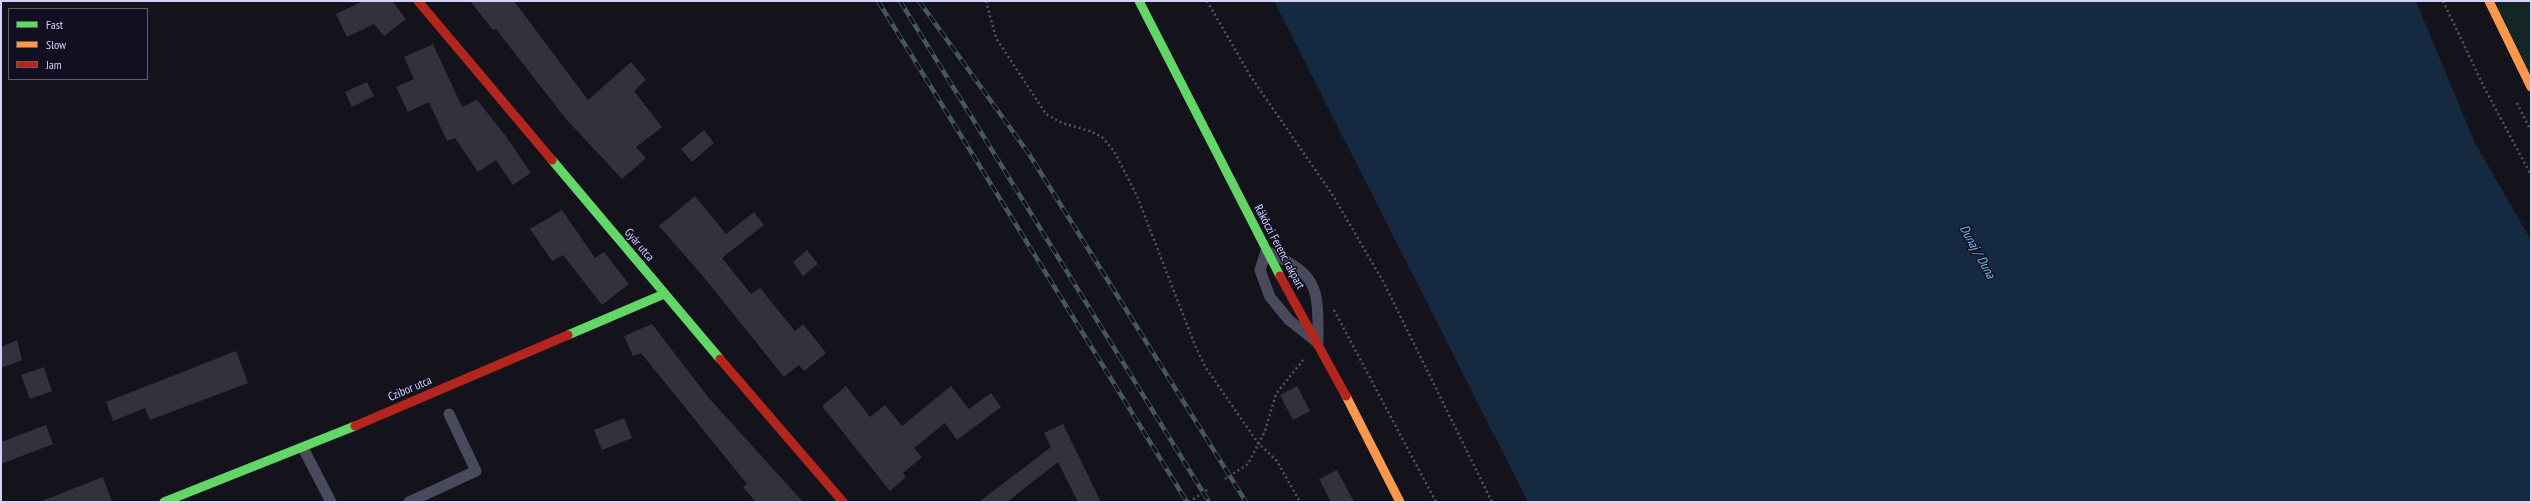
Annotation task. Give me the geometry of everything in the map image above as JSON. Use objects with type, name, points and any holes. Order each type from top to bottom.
[{"type":"street","name":"Gyár utca","points":[[418,1],[664,294],[843,502]]},
{"type":"street","name":"Rákóczi Ferenc rakpart","points":[[1139,1],[1266,251],[1318,343],[1400,502]]},
{"type":"street","points":[[2489,1],[2531,87]]},
{"type":"street","name":"Czibor utca","points":[[164,502],[303,448],[664,294]]},
{"type":"lane","points":[[1266,251],[1290,262],[1309,278],[1318,297],[1318,343],[1289,320],[1270,297],[1260,270],[1266,251]]},
{"type":"lane","points":[[409,502],[476,471],[449,414]]},
{"type":"lane","points":[[303,448],[331,502]]},
{"type":"path","points":[[986,1],[996,38],[1046,114],[1062,123],[1090,131],[1102,137],[1114,151],[1138,196],[1196,348],[1206,368],[1258,443],[1277,461],[1300,502]]},
{"type":"path","points":[[1206,1],[1251,77],[1332,194],[1384,283],[1492,502]]},
{"type":"path","points":[[2443,1],[2485,89],[2531,175]]},
{"type":"path","points":[[1331,304],[1436,502]]},
{"type":"path","points":[[1225,479],[1248,464],[1265,431],[1276,394],[1318,343]]},
{"type":"path","points":[[1189,502],[1207,490]]},
{"type":"green space","points":[[2495,1],[2531,1],[2531,76]]},
{"type":"water","name":"Dunaj / Duna","points":[[1274,1],[2416,1],[2475,143],[2531,240],[2531,502],[1528,502]]},
{"type":"building","points":[[363,1],[392,1],[406,19],[384,36],[374,24],[347,37],[336,14]]},
{"type":"building","points":[[470,1],[514,1],[588,100],[631,62],[646,80],[634,91],[662,127],[636,147],[646,158],[622,179],[566,119],[496,29],[493,30]]},
{"type":"building","points":[[433,44],[462,107],[477,100],[505,135],[531,173],[513,185],[496,160],[478,172],[455,138],[447,141],[429,102],[408,112],[396,87],[414,79],[404,57]]},
{"type":"building","points":[[367,82],[374,96],[352,107],[345,92]]},
{"type":"building","points":[[704,130],[714,143],[692,162],[681,149]]},
{"type":"building","points":[[695,196],[726,234],[754,212],[764,225],[722,258],[751,294],[760,288],[795,331],[803,324],[826,353],[804,371],[799,365],[784,377],[702,275],[659,226]]},
{"type":"building","points":[[562,210],[595,258],[604,252],[629,284],[602,305],[563,255],[552,261],[530,229]]},
{"type":"building","points":[[807,250],[818,264],[803,276],[793,262]]},
{"type":"building","points":[[652,324],[708,397],[803,502],[756,502],[743,487],[747,484],[641,353],[633,356],[624,336]]},
{"type":"building","points":[[17,340],[22,360],[1,368],[1,347]]},
{"type":"building","points":[[236,351],[248,383],[150,420],[145,408],[113,421],[106,402]]},
{"type":"building","points":[[44,367],[52,391],[30,399],[21,375]]},
{"type":"building","points":[[846,386],[870,417],[885,405],[902,426],[951,386],[969,409],[991,393],[1001,407],[957,440],[945,423],[914,448],[922,457],[903,473],[906,477],[890,491],[822,406]]},
{"type":"building","points":[[1297,386],[1310,411],[1293,420],[1280,395]]},
{"type":"building","points":[[624,418],[632,438],[602,450],[594,430]]},
{"type":"building","points":[[1063,424],[1101,502],[1078,502],[1058,462],[1007,502],[979,502],[1051,447],[1044,433]]},
{"type":"building","points":[[46,425],[53,444],[1,464],[1,442]]},
{"type":"building","points":[[1337,470],[1354,502],[1331,502],[1319,479]]},
{"type":"building","points":[[103,477],[112,502],[42,501]]},
{"type":"railway","points":[[878,1],[1187,502]]},
{"type":"railway","points":[[900,1],[1209,502]]},
{"type":"railway","points":[[919,1],[1029,154],[1246,502]]},
{"type":"traffic: fast","points":[[1139,1],[1280,276]]},
{"type":"traffic: fast","points":[[552,160],[720,359]]},
{"type":"traffic: fast","points":[[568,335],[664,294]]},
{"type":"traffic: fast","points":[[164,502],[355,426]]},
{"type":"traffic: slow","points":[[2489,1],[2531,87]]},
{"type":"traffic: slow","points":[[1346,396],[1400,502]]},
{"type":"traffic: jam","points":[[418,1],[552,160]]},
{"type":"traffic: jam","points":[[1280,276],[1346,396]]},
{"type":"traffic: jam","points":[[355,426],[568,335]]},
{"type":"traffic: jam","points":[[720,359],[843,502]]}]
